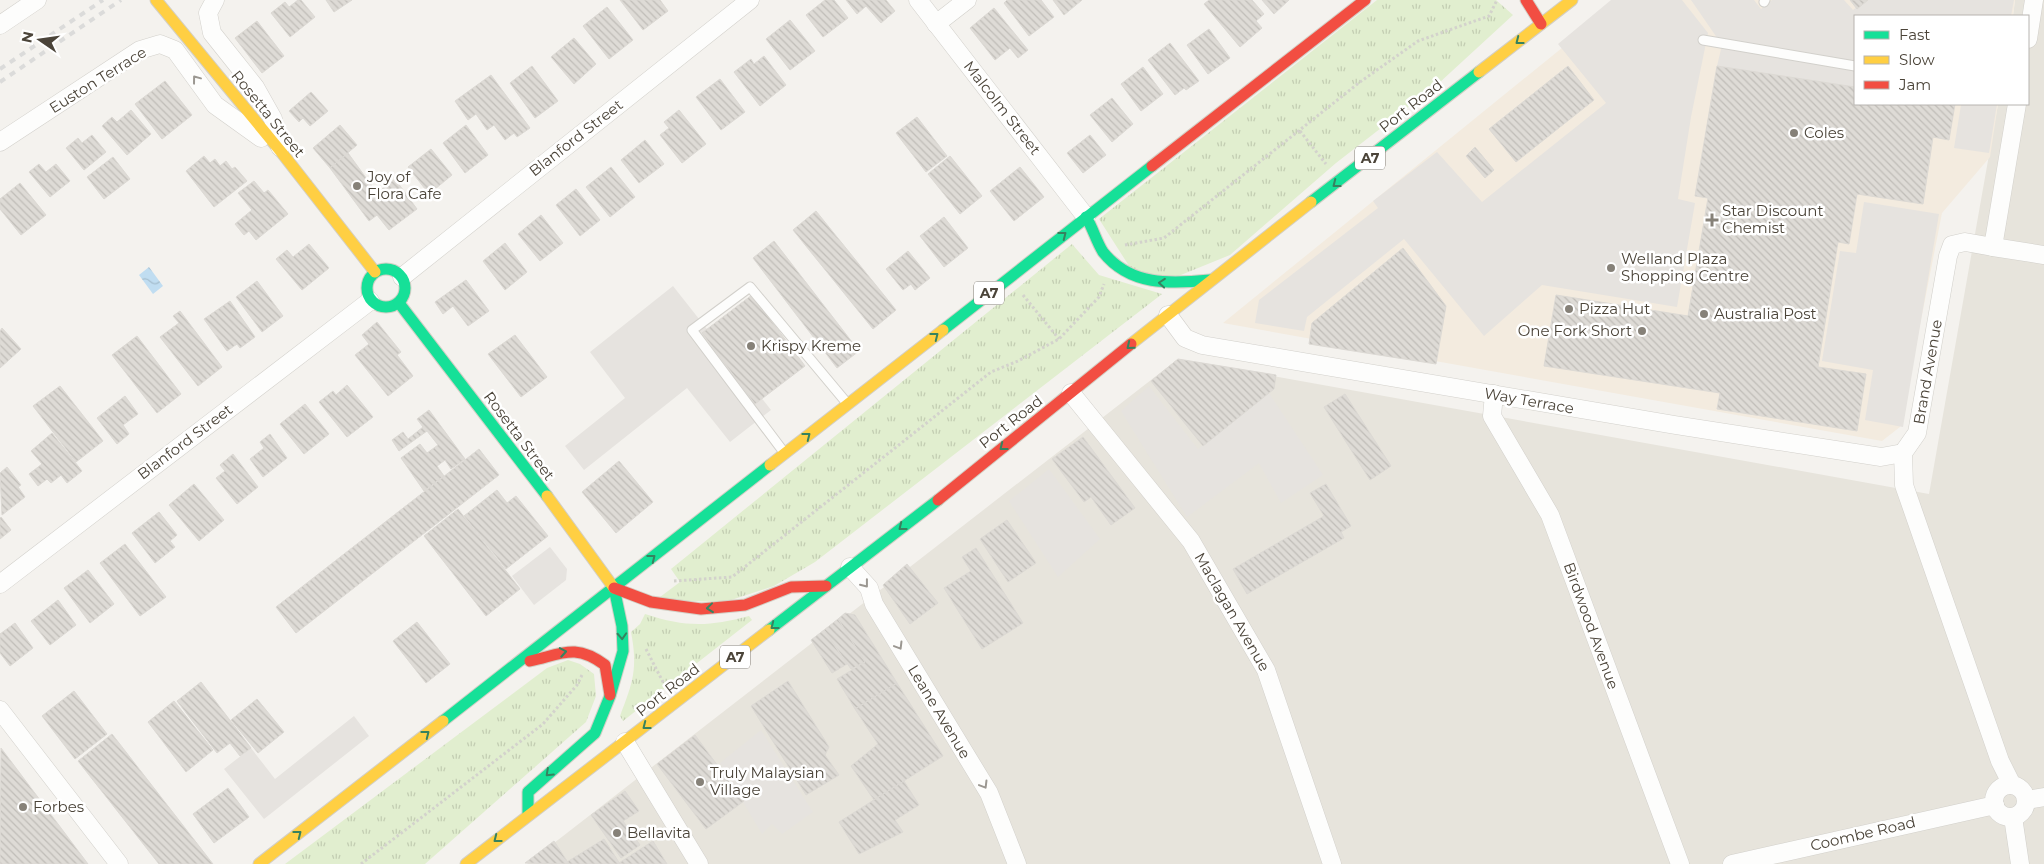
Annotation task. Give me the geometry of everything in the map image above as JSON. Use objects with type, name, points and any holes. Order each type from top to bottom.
[{"type":"main road","name":"Rosetta Street","points":[[156,0],[282,153],[374,272]]},
{"type":"main road","name":"A7","points":[[259,864],[1365,0]]},
{"type":"main road","points":[[1526,0],[1541,24]]},
{"type":"main road","name":"Port Road","points":[[466,864],[826,586],[1168,316],[1210,280],[1572,0]]},
{"type":"main road","points":[[1086,217],[1104,253],[1126,273],[1164,284],[1210,280]]},
{"type":"main road","points":[[390,269],[402,277],[405,289],[399,303],[390,308],[383,308],[370,301],[366,287],[368,280],[374,272],[390,269]]},
{"type":"main road","name":"Rosetta Street","points":[[399,303],[590,553],[614,588]]},
{"type":"main road","points":[[614,588],[651,602],[701,610],[745,605],[791,587],[826,586]]},
{"type":"main road","points":[[528,815],[528,792],[594,733],[610,696],[623,650],[622,626],[614,588]]},
{"type":"main road","points":[[516,663],[540,659],[566,650],[592,654],[605,665],[610,696]]},
{"type":"street","points":[[0,25],[37,0]]},
{"type":"street","points":[[216,0],[208,13],[212,33],[255,87],[273,119],[282,153]]},
{"type":"street","name":"Blanford Street","points":[[402,277],[750,0]]},
{"type":"street","name":"Malcolm Street","points":[[918,0],[1086,217]]},
{"type":"street","points":[[936,24],[967,0]]},
{"type":"street","points":[[2029,32],[2034,0]]},
{"type":"street","name":"Euston Terrace","points":[[0,142],[140,50],[160,44],[176,52],[216,106],[282,153]]},
{"type":"street","points":[[2017,105],[1994,247],[2044,256]]},
{"type":"street","name":"Brand Avenue","points":[[1903,453],[1917,433],[1952,245],[1965,242],[1994,247]]},
{"type":"street","name":"Blanford Street","points":[[0,584],[370,301]]},
{"type":"street","name":"Way Terrace","points":[[1168,316],[1185,338],[1202,345],[1881,457],[1903,453]]},
{"type":"street","name":"Maclagan Avenue","points":[[1071,393],[1191,541],[1266,670],[1332,864]]},
{"type":"street","name":"Birdwood Avenue","points":[[1494,394],[1492,416],[1550,515],[1680,864]]},
{"type":"street","points":[[1903,453],[1904,485],[2000,761],[2012,785],[2035,798],[2024,810],[2013,817],[2002,815],[1995,804],[1998,791],[2002,787],[2012,785]]},
{"type":"street","name":"Leane Avenue","points":[[850,567],[869,588],[874,604],[989,793],[1017,864]]},
{"type":"street","points":[[0,710],[119,864]]},
{"type":"street","points":[[625,742],[699,864]]},
{"type":"street","name":"Coombe Road","points":[[1732,864],[1995,804]]},
{"type":"street","points":[[2013,817],[2020,864]]},
{"type":"lane","points":[[1703,40],[1854,66]]},
{"type":"lane","points":[[785,453],[692,330],[750,287],[848,404]]},
{"type":"path","points":[[1122,249],[1126,244],[1164,238],[1360,82],[1418,41],[1489,16],[1496,0]]},
{"type":"path","points":[[1300,131],[1328,166]]},
{"type":"path","points":[[670,581],[732,577],[991,372],[1018,361],[1059,339],[1099,297],[1105,276]]},
{"type":"path","points":[[1019,290],[1059,339]]},
{"type":"path","points":[[646,648],[666,687]]},
{"type":"path","points":[[361,864],[543,724],[577,685],[584,671]]},
{"type":"shaded area","points":[[1611,0],[1682,0],[1708,33],[1691,117],[1678,199],[1695,203],[1677,307],[1542,285],[1484,336],[1404,239],[1307,317],[1304,331],[1255,323],[1259,300],[1378,208],[1373,201],[1437,152],[1482,202],[1606,103],[1558,44]]},
{"type":"shaded area","name":"Welland Plaza Shopping Centre","points":[[1621,0],[2015,0],[2013,15],[1854,15],[1854,105],[1998,105],[1990,157],[1942,213],[1900,427],[1882,441],[1223,323]]},
{"type":"shaded area","points":[[1691,0],[1754,0],[1761,9],[1772,0],[1844,0],[1853,10],[1866,0],[2014,0],[2011,15],[1854,15],[1854,87],[1717,66],[1722,45]]},
{"type":"shaded area","points":[[2015,0],[2044,0],[2044,864],[527,864],[1178,359],[1929,494],[1998,105],[2029,105],[2029,15],[2013,15]]},
{"type":"shaded area","points":[[1961,105],[1997,105],[1989,153],[1954,148]]},
{"type":"shaded area","points":[[1864,202],[1939,214],[1903,427],[1865,420],[1873,370],[1822,361],[1840,251],[1856,253]]},
{"type":"shaded area","points":[[673,286],[771,410],[730,442],[687,388],[584,470],[565,446],[625,398],[590,352]]},
{"type":"shaded area","points":[[1149,386],[1198,449],[1269,393],[1323,475],[1281,503],[1259,463],[1187,517],[1121,411]]},
{"type":"shaded area","points":[[1049,469],[1100,539],[1058,577],[1009,501]]},
{"type":"shaded area","points":[[550,547],[567,569],[566,580],[534,605],[512,576]]},
{"type":"shaded area","points":[[354,716],[369,736],[264,819],[224,769],[251,748],[275,779]]},
{"type":"shaded area","points":[[761,730],[813,812],[782,834],[772,824],[762,834],[720,763]]},
{"type":"green space","points":[[1377,0],[1496,0],[1513,15],[1439,83],[1336,163],[1230,255],[1171,279],[1131,269],[1099,219]]},
{"type":"green space","points":[[1072,244],[1099,275],[1162,294],[815,562],[774,586],[725,602],[656,600],[680,582],[671,569]]},
{"type":"green space","points":[[645,614],[672,621],[697,624],[709,624],[749,616],[752,620],[623,721],[620,716],[631,684],[634,666],[631,632],[640,624]]},
{"type":"green space","points":[[568,660],[580,664],[594,674],[596,696],[586,722],[425,864],[285,864],[547,668]]},
{"type":"water","points":[[149,267],[163,286],[153,294],[139,275]]},
{"type":"building","points":[[298,0],[301,0],[315,17],[290,37],[271,13],[285,2],[289,7]]},
{"type":"building","points":[[326,0],[352,0],[334,12]]},
{"type":"building","points":[[620,0],[660,0],[668,11],[643,30]]},
{"type":"building","points":[[825,0],[834,0],[848,18],[823,37],[806,15]]},
{"type":"building","points":[[846,0],[886,0],[895,11],[881,23],[866,6],[857,14]]},
{"type":"building","points":[[1007,0],[1041,0],[1054,17],[1029,36],[1004,3]]},
{"type":"building","points":[[1053,0],[1082,0],[1064,15]]},
{"type":"building","points":[[1209,0],[1252,0],[1264,14],[1256,21],[1262,28],[1240,47],[1204,4]]},
{"type":"building","points":[[1262,0],[1289,0],[1274,14]]},
{"type":"building","points":[[1850,0],[1868,0],[1857,9]]},
{"type":"building","points":[[607,7],[633,40],[609,59],[583,26]]},
{"type":"building","points":[[994,8],[1028,50],[1018,58],[1010,48],[995,60],[970,28]]},
{"type":"building","points":[[790,20],[815,51],[790,70],[766,39]]},
{"type":"building","points":[[257,21],[284,56],[262,73],[235,38]]},
{"type":"building","points":[[1209,29],[1230,58],[1208,74],[1187,45]]},
{"type":"building","points":[[574,38],[596,64],[574,84],[551,57]]},
{"type":"building","points":[[1170,43],[1199,81],[1186,90],[1184,88],[1175,95],[1148,60]]},
{"type":"building","points":[[764,56],[786,85],[760,106],[734,72],[751,59],[754,64]]},
{"type":"building","points":[[532,66],[558,101],[535,118],[510,83]]},
{"type":"building","points":[[1568,66],[1594,100],[1516,162],[1489,129]]},
{"type":"building","name":"Welland Plaza Shopping Centre","points":[[1717,66],[1854,87],[1854,105],[1955,105],[1949,140],[1933,137],[1923,204],[1857,194],[1849,244],[1838,242],[1818,367],[1866,374],[1857,431],[1717,409],[1720,393],[1544,366],[1556,295],[1688,316],[1708,198],[1695,196]]},
{"type":"building","points":[[1143,67],[1163,94],[1141,111],[1121,84]]},
{"type":"building","points":[[491,75],[530,128],[517,137],[514,133],[505,140],[494,125],[487,130],[476,114],[468,120],[455,101]]},
{"type":"building","points":[[720,79],[745,112],[721,130],[696,97]]},
{"type":"building","points":[[165,81],[192,115],[162,139],[135,104]]},
{"type":"building","points":[[311,92],[328,111],[310,126],[303,118],[299,122],[289,111]]},
{"type":"building","points":[[1112,98],[1133,124],[1112,142],[1090,115]]},
{"type":"building","points":[[131,110],[151,134],[127,155],[102,126],[112,117],[117,122]]},
{"type":"building","points":[[679,110],[706,144],[682,163],[660,135],[669,128],[664,122]]},
{"type":"building","points":[[917,117],[947,156],[926,172],[896,133]]},
{"type":"building","points":[[340,125],[357,145],[330,168],[313,148]]},
{"type":"building","points":[[466,125],[488,155],[465,173],[443,143]]},
{"type":"building","points":[[92,135],[106,152],[84,170],[66,148],[78,138],[82,143]]},
{"type":"building","points":[[1090,135],[1106,155],[1083,173],[1067,153]]},
{"type":"building","points":[[645,140],[664,164],[639,183],[621,160]]},
{"type":"building","points":[[1475,147],[1494,170],[1485,178],[1466,156]]},
{"type":"building","points":[[431,149],[452,175],[429,194],[408,167]]},
{"type":"building","name":"Joy of Flora Cafe","points":[[348,153],[377,193],[395,179],[417,209],[389,230],[377,215],[369,221],[330,168]]},
{"type":"building","points":[[204,156],[210,163],[215,159],[220,166],[226,161],[232,169],[235,167],[247,181],[214,207],[186,171]]},
{"type":"building","points":[[950,156],[982,196],[960,214],[928,174]]},
{"type":"building","points":[[113,157],[130,179],[104,199],[87,177]]},
{"type":"building","points":[[39,164],[46,172],[56,164],[70,181],[50,197],[29,172]]},
{"type":"building","points":[[611,167],[635,197],[610,217],[586,187]]},
{"type":"building","points":[[1020,167],[1044,197],[1014,221],[990,191]]},
{"type":"building","points":[[254,181],[264,193],[268,190],[288,214],[256,240],[249,231],[244,235],[235,224],[252,210],[238,193]]},
{"type":"building","points":[[20,183],[46,215],[21,235],[0,209],[0,199]]},
{"type":"building","points":[[576,189],[600,220],[580,236],[556,205]]},
{"type":"building","points":[[816,211],[896,310],[873,329],[793,230]]},
{"type":"building","points":[[541,215],[563,243],[540,261],[518,234]]},
{"type":"building","points":[[944,217],[968,248],[944,267],[920,236]]},
{"type":"building","points":[[774,241],[859,351],[837,368],[753,258]]},
{"type":"building","points":[[505,243],[527,272],[505,290],[483,261]]},
{"type":"building","points":[[309,244],[329,268],[302,290],[276,259],[287,250],[293,257]]},
{"type":"building","points":[[1403,248],[1446,306],[1436,364],[1309,344],[1312,323]]},
{"type":"building","points":[[908,251],[930,278],[915,290],[911,284],[903,290],[886,269]]},
{"type":"building","points":[[466,280],[489,311],[468,326],[453,306],[443,314],[435,302]]},
{"type":"building","points":[[257,281],[283,316],[262,332],[236,297]]},
{"type":"building","name":"Krispy Kreme","points":[[752,295],[805,366],[755,404],[702,333]]},
{"type":"building","points":[[230,301],[255,337],[240,348],[237,344],[227,351],[204,319]]},
{"type":"building","points":[[180,311],[222,367],[198,386],[160,337],[179,323],[173,316]]},
{"type":"building","points":[[377,322],[401,352],[397,355],[413,376],[388,396],[355,355],[369,344],[362,335]]},
{"type":"building","points":[[2,328],[21,349],[0,368],[0,331]]},
{"type":"building","points":[[515,335],[547,377],[521,397],[488,354]]},
{"type":"building","points":[[137,336],[181,394],[157,413],[112,355]]},
{"type":"building","points":[[1178,359],[1276,375],[1274,389],[1203,446],[1151,381]]},
{"type":"building","points":[[347,385],[373,417],[347,437],[319,402],[333,391],[336,395]]},
{"type":"building","points":[[60,386],[103,441],[76,462],[33,406]]},
{"type":"building","points":[[1345,394],[1391,466],[1370,480],[1324,407]]},
{"type":"building","points":[[125,396],[138,414],[123,425],[129,434],[117,444],[97,418]]},
{"type":"building","points":[[305,404],[329,434],[304,454],[280,424]]},
{"type":"building","points":[[429,410],[465,459],[451,469],[445,460],[437,466],[444,476],[424,491],[401,458],[420,444],[427,453],[438,445],[427,431],[399,451],[392,440],[403,432],[408,439],[423,427],[417,419]]},
{"type":"building","points":[[52,433],[82,471],[67,483],[61,475],[51,483],[47,479],[38,486],[29,474],[42,464],[31,451]]},
{"type":"building","points":[[270,434],[287,458],[263,477],[250,459],[264,448],[260,442]]},
{"type":"building","points":[[1083,437],[1135,508],[1111,525],[1091,497],[1084,502],[1052,459]]},
{"type":"building","points":[[479,449],[499,475],[296,633],[276,607]]},
{"type":"building","points":[[233,454],[258,487],[237,504],[216,478],[225,471],[220,465]]},
{"type":"building","points":[[619,461],[653,502],[616,533],[582,492]]},
{"type":"building","points":[[7,467],[21,485],[18,487],[25,497],[2,515],[0,473]]},
{"type":"building","points":[[194,484],[224,520],[199,541],[169,505]]},
{"type":"building","points":[[1326,484],[1351,526],[1341,532],[1344,538],[1247,594],[1233,569],[1324,516],[1310,493]]},
{"type":"building","points":[[497,490],[507,503],[516,496],[548,536],[506,569],[464,516]]},
{"type":"building","points":[[458,509],[520,589],[486,616],[424,536]]},
{"type":"building","points":[[159,512],[177,535],[170,541],[175,547],[155,563],[132,533]]},
{"type":"building","points":[[0,518],[11,530],[0,539]]},
{"type":"building","points":[[1007,520],[1036,563],[1008,582],[980,539]]},
{"type":"building","points":[[125,544],[166,597],[140,616],[100,563]]},
{"type":"building","points":[[976,548],[1023,623],[982,649],[944,588],[971,571],[962,557]]},
{"type":"building","points":[[907,564],[938,603],[910,624],[883,585]]},
{"type":"building","points":[[88,570],[114,604],[90,623],[64,588]]},
{"type":"building","points":[[58,600],[76,625],[50,645],[31,621]]},
{"type":"building","points":[[845,613],[855,615],[897,683],[855,709],[837,679],[865,662],[838,619]]},
{"type":"building","points":[[838,619],[865,662],[851,669],[824,630]]},
{"type":"building","points":[[417,622],[450,664],[426,683],[393,641]]},
{"type":"building","points":[[15,623],[33,648],[10,666],[0,653],[0,634]]},
{"type":"building","points":[[824,630],[847,664],[832,673],[811,640]]},
{"type":"building","points":[[788,681],[829,747],[825,755],[839,775],[806,795],[751,706]]},
{"type":"building","points":[[201,682],[251,748],[240,756],[230,743],[217,753],[177,701]]},
{"type":"building","points":[[897,683],[943,756],[874,800],[851,766],[878,744],[855,709]]},
{"type":"building","points":[[74,691],[107,734],[75,759],[42,716]]},
{"type":"building","points":[[257,699],[284,732],[258,753],[231,720]]},
{"type":"building","points":[[174,701],[213,750],[186,772],[148,722]]},
{"type":"building","points":[[112,734],[213,864],[159,864],[78,761]]},
{"type":"building","name":"Truly Malaysian Village","points":[[695,735],[744,801],[706,829],[657,764]]},
{"type":"building","name":"Forbes","points":[[1,748],[88,864],[0,864]]},
{"type":"building","points":[[904,781],[919,805],[895,820],[903,832],[859,854],[839,822]]},
{"type":"building","points":[[228,788],[249,817],[214,843],[193,814]]},
{"type":"building","name":"Bellavita","points":[[625,791],[639,811],[623,821],[640,845],[621,858],[591,815]]},
{"type":"building","points":[[604,839],[620,864],[569,864],[567,862]]},
{"type":"building","points":[[554,841],[569,864],[525,863]]},
{"type":"building","points":[[653,841],[667,864],[619,863]]},
{"type":"railway","points":[[0,69],[103,0]]},
{"type":"railway","points":[[0,82],[121,0]]},
{"type":"traffic: fast","points":[[1311,202],[1479,72]]},
{"type":"traffic: fast","points":[[943,330],[1152,166]]},
{"type":"traffic: fast","points":[[1086,217],[1103,252],[1125,271],[1138,277],[1166,282],[1210,280]]},
{"type":"traffic: fast","points":[[386,269],[400,274],[405,288],[400,302],[386,307],[372,302],[367,288],[372,274],[386,269]]},
{"type":"traffic: fast","points":[[399,303],[547,496]]},
{"type":"traffic: fast","points":[[443,721],[770,465]]},
{"type":"traffic: fast","points":[[769,630],[938,500]]},
{"type":"traffic: fast","points":[[528,815],[528,792],[595,733],[610,696],[623,651],[622,626],[614,588]]},
{"type":"traffic: slow","points":[[156,0],[282,153],[375,272]]},
{"type":"traffic: slow","points":[[1479,72],[1572,0]]},
{"type":"traffic: slow","points":[[1131,344],[1311,202]]},
{"type":"traffic: slow","points":[[770,465],[943,330]]},
{"type":"traffic: slow","points":[[547,496],[614,588]]},
{"type":"traffic: slow","points":[[466,864],[769,630]]},
{"type":"traffic: slow","points":[[259,864],[443,721]]},
{"type":"traffic: jam","points":[[1152,166],[1365,0]]},
{"type":"traffic: jam","points":[[1526,0],[1541,24]]},
{"type":"traffic: jam","points":[[938,500],[1131,344]]},
{"type":"traffic: jam","points":[[614,588],[651,602],[701,609],[745,605],[791,587],[826,586]]},
{"type":"traffic: jam","points":[[530,661],[560,653],[577,652],[585,654],[605,665],[610,695]]},
{"type":"place","name":"Coles","points":[[1794,133]]},
{"type":"place","name":"Joy of Flora Cafe","points":[[357,186]]},
{"type":"place","name":"Star Discount Chemist","points":[[1712,220]]},
{"type":"place","name":"Welland Plaza Shopping Centre","points":[[1611,268]]},
{"type":"place","name":"Pizza Hut","points":[[1569,309]]},
{"type":"place","name":"Australia Post","points":[[1704,314]]},
{"type":"place","name":"One Fork Short","points":[[1642,331]]},
{"type":"place","name":"Krispy Kreme","points":[[751,346]]},
{"type":"place","name":"Truly Malaysian Village","points":[[700,782]]},
{"type":"place","name":"Forbes","points":[[23,807]]},
{"type":"place","name":"Bellavita","points":[[617,833]]}]
